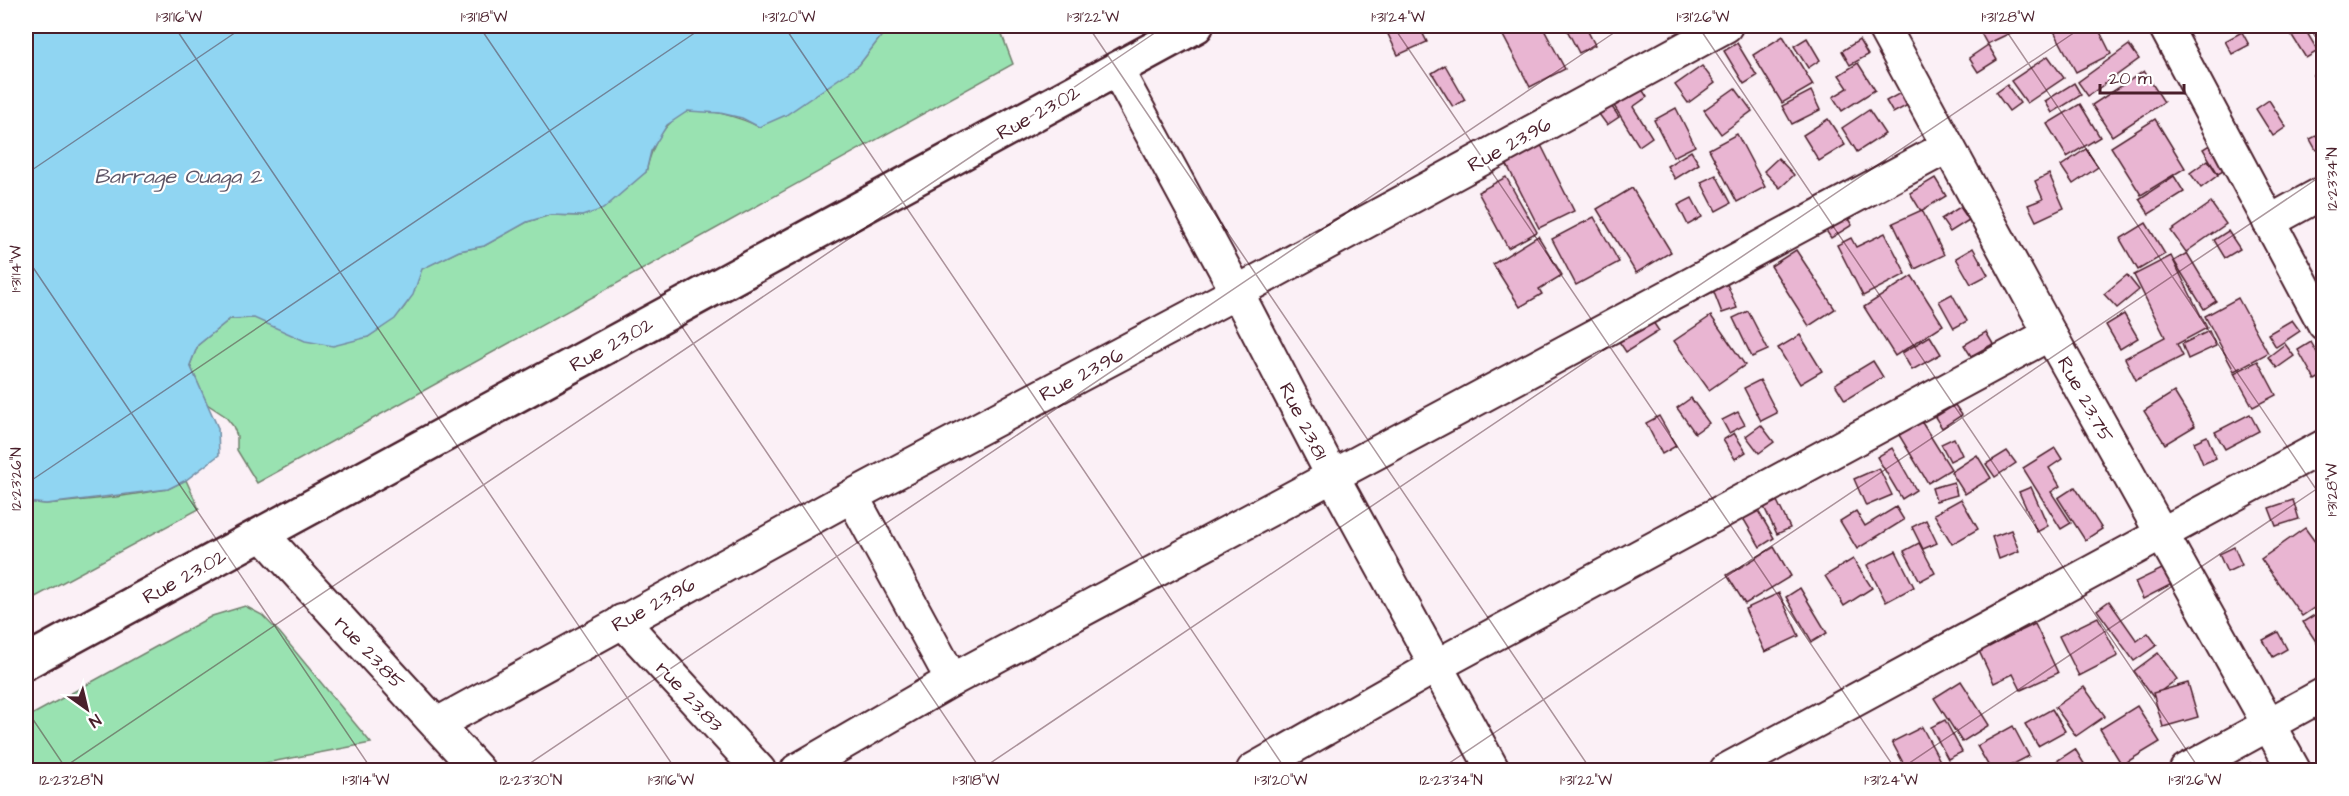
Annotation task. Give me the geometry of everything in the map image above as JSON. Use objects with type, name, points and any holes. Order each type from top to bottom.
[{"type":"street","name":"Rue 23.02","points":[[26,662],[1196,26]]},
{"type":"street","name":"Rue 23.96","points":[[437,724],[852,496],[1237,292],[1726,26]]},
{"type":"street","name":"Rue 23.75","points":[[1883,26],[2160,534],[2269,723],[2294,771]]},
{"type":"street","points":[[2166,26],[2324,324]]},
{"type":"street","name":"Rue 23.81","points":[[1117,70],[1237,292],[1333,477],[1493,771]]},
{"type":"street","points":[[796,771],[952,680],[1947,147]]},
{"type":"street","points":[[2269,222],[2324,192]]},
{"type":"street","points":[[1253,771],[1436,666],[2050,334]]},
{"type":"street","points":[[1726,771],[2324,446]]},
{"type":"street","points":[[852,496],[952,680]]},
{"type":"street","name":"rue 23.85","points":[[262,534],[478,771]]},
{"type":"street","name":"rue 23.83","points":[[622,621],[759,771]]},
{"type":"street","points":[[2186,771],[2324,694]]},
{"type":"green space","points":[[889,26],[1011,26],[1001,32],[1013,64],[257,483],[237,450],[237,436],[233,426],[225,416],[207,404],[190,365],[198,345],[230,319],[254,318],[368,337],[389,323],[408,302],[421,269],[459,251],[484,246],[527,222],[550,215],[582,216],[646,172],[651,154],[664,129],[686,112],[702,110],[712,112],[744,120],[759,127],[859,65]]},
{"type":"green space","points":[[186,480],[199,509],[26,602],[26,502],[46,504],[116,497],[168,489]]},
{"type":"green space","points":[[245,606],[262,615],[280,633],[371,743],[229,770],[26,770],[26,718],[212,616]]},
{"type":"water","name":"Barrage Ouaga 2","points":[[26,26],[889,26],[859,65],[786,115],[759,127],[742,118],[720,113],[688,111],[667,125],[651,151],[646,172],[603,209],[582,216],[550,215],[527,222],[484,246],[459,251],[422,269],[413,295],[395,319],[368,337],[333,346],[305,341],[254,318],[230,319],[198,345],[190,365],[218,428],[219,455],[186,480],[168,489],[46,504],[26,502]]},
{"type":"building","points":[[1384,26],[1419,26],[1427,42],[1398,55]]},
{"type":"building","points":[[1436,26],[1450,26],[1440,32]]},
{"type":"building","points":[[1498,26],[1542,26],[1565,69],[1530,87]]},
{"type":"building","points":[[1565,26],[1585,26],[1595,45],[1579,53]]},
{"type":"building","points":[[1977,26],[2025,26],[1987,44]]},
{"type":"building","points":[[2059,26],[2097,26],[2111,54],[2076,72],[2053,29]]},
{"type":"building","points":[[2286,26],[2303,26],[2318,51],[2306,58]]},
{"type":"building","points":[[2311,26],[2324,26],[2324,48]]},
{"type":"building","points":[[2242,32],[2249,45],[2232,54],[2225,41]]},
{"type":"building","points":[[1783,36],[1813,85],[1782,103],[1753,55]]},
{"type":"building","points":[[1807,38],[1820,60],[1808,68],[1794,46]]},
{"type":"building","points":[[1859,40],[1868,55],[1850,65],[1842,51]]},
{"type":"building","points":[[1737,43],[1757,76],[1744,84],[1724,51]]},
{"type":"building","points":[[1988,45],[1997,60],[1978,72],[1969,58]]},
{"type":"building","points":[[2129,45],[2139,59],[2088,96],[2078,82]]},
{"type":"building","points":[[2048,56],[2064,78],[2027,103],[2011,81]]},
{"type":"building","points":[[1858,63],[1875,90],[1842,111],[1833,97],[1848,88],[1839,75]]},
{"type":"building","points":[[1445,65],[1465,100],[1453,107],[1432,73]]},
{"type":"building","points":[[1702,66],[1715,83],[1688,103],[1675,85]]},
{"type":"building","points":[[2324,68],[2324,92],[2313,75]]},
{"type":"building","points":[[2144,71],[2164,102],[2112,136],[2092,105]]},
{"type":"building","points":[[1638,83],[1647,97],[1633,107],[1652,137],[1639,146],[1611,101]]},
{"type":"building","points":[[2074,83],[2081,95],[2052,113],[2045,101]]},
{"type":"building","points":[[2007,85],[2020,103],[2009,111],[1996,93]]},
{"type":"building","points":[[1735,88],[1752,111],[1721,134],[1704,110]]},
{"type":"building","points":[[1811,91],[1820,110],[1792,124],[1782,106]]},
{"type":"building","points":[[1904,91],[1910,104],[1893,113],[1886,101]]},
{"type":"building","points":[[1605,97],[1619,117],[1607,125],[1593,106]]},
{"type":"building","points":[[2269,100],[2286,127],[2273,136],[2256,109]]},
{"type":"building","points":[[2080,104],[2100,137],[2067,157],[2047,124]]},
{"type":"building","points":[[1676,108],[1695,146],[1673,157],[1654,120]]},
{"type":"building","points":[[1869,110],[1885,134],[1857,152],[1842,128]]},
{"type":"building","points":[[1828,119],[1845,145],[1819,161],[1803,135]]},
{"type":"building","points":[[2155,119],[2185,168],[2141,195],[2111,147]]},
{"type":"building","points":[[2324,132],[2324,146],[2316,150],[2310,139]]},
{"type":"building","points":[[1737,134],[1765,187],[1737,202],[1709,149]]},
{"type":"building","points":[[1539,141],[1574,211],[1539,228],[1504,159]]},
{"type":"building","points":[[2216,141],[2232,166],[2218,174],[2203,149]]},
{"type":"building","points":[[2086,149],[2098,167],[2073,184],[2061,166]]},
{"type":"building","points":[[1691,151],[1699,164],[1675,179],[1667,166]]},
{"type":"building","points":[[1778,158],[1794,175],[1780,188],[1764,171]]},
{"type":"building","points":[[2208,160],[2218,175],[2201,188],[2190,173]]},
{"type":"building","points":[[2049,174],[2064,208],[2036,221],[2028,205],[2043,199],[2035,181]]},
{"type":"building","points":[[1716,175],[1731,203],[1716,211],[1701,182]]},
{"type":"building","points":[[2174,176],[2184,192],[2149,214],[2139,199]]},
{"type":"building","points":[[1506,177],[1537,232],[1508,248],[1478,192]]},
{"type":"building","points":[[1935,178],[1946,196],[1921,211],[1910,193]]},
{"type":"building","points":[[1632,188],[1671,252],[1636,273],[1597,209]]},
{"type":"building","points":[[1692,198],[1702,217],[1688,225],[1678,205]]},
{"type":"building","points":[[2211,203],[2226,224],[2186,252],[2171,231]]},
{"type":"building","points":[[1960,207],[1969,220],[1950,232],[1941,219]]},
{"type":"building","points":[[1922,210],[1944,255],[1915,269],[1893,223]]},
{"type":"building","points":[[1846,216],[1852,225],[1831,238],[1825,229]]},
{"type":"building","points":[[1594,217],[1619,262],[1576,285],[1552,239]]},
{"type":"building","points":[[2146,223],[2165,254],[2138,270],[2120,239]]},
{"type":"building","points":[[2228,231],[2240,249],[2225,258],[2214,240]]},
{"type":"building","points":[[1885,233],[1906,274],[1863,296],[1837,245],[1851,238],[1856,247]]},
{"type":"building","points":[[1538,236],[1562,275],[1539,289],[1542,294],[1520,307],[1493,264]]},
{"type":"building","points":[[1973,248],[1988,275],[1971,284],[1956,258]]},
{"type":"building","points":[[1796,250],[1835,309],[1809,326],[1771,266]]},
{"type":"building","points":[[2187,253],[2216,301],[2204,309],[2174,261]]},
{"type":"building","points":[[2171,256],[2207,328],[2177,344],[2183,356],[2136,380],[2125,358],[2165,337],[2134,275]]},
{"type":"building","points":[[2127,275],[2139,290],[2117,308],[2104,294]]},
{"type":"building","points":[[1912,276],[1943,325],[1895,356],[1864,307]]},
{"type":"building","points":[[1727,284],[1737,308],[1722,313],[1713,290]]},
{"type":"building","points":[[1952,294],[1967,321],[1954,328],[1939,301]]},
{"type":"building","points":[[2238,298],[2268,353],[2234,371],[2205,316]]},
{"type":"building","points":[[1748,311],[1768,350],[1752,357],[1733,318]]},
{"type":"building","points":[[2124,314],[2138,338],[2120,349],[2106,325]]},
{"type":"building","points":[[1649,316],[1659,331],[1626,352],[1616,337]]},
{"type":"building","points":[[1711,316],[1745,365],[1709,390],[1674,341]]},
{"type":"building","points":[[2292,320],[2300,331],[2276,347],[2268,334]]},
{"type":"building","points":[[2209,331],[2216,346],[2188,359],[2182,344]]},
{"type":"building","points":[[1986,332],[1993,344],[1971,356],[1964,345]]},
{"type":"building","points":[[1800,335],[1822,371],[1800,384],[1778,348]]},
{"type":"building","points":[[1930,336],[1941,354],[1912,370],[1902,353]]},
{"type":"building","points":[[2311,342],[2324,365],[2324,375],[2315,380],[2298,350]]},
{"type":"building","points":[[2285,344],[2294,356],[2277,368],[2268,357]]},
{"type":"building","points":[[1873,361],[1883,377],[1845,400],[1835,384]]},
{"type":"building","points":[[2258,361],[2276,395],[2253,407],[2234,373]]},
{"type":"building","points":[[1760,380],[1777,413],[1761,421],[1744,388]]},
{"type":"building","points":[[2174,392],[2195,426],[2165,444],[2144,411]]},
{"type":"building","points":[[1691,398],[1709,423],[1695,433],[1677,408]]},
{"type":"building","points":[[1955,405],[1962,415],[1942,428],[1935,417]]},
{"type":"building","points":[[1738,412],[1745,425],[1729,433],[1722,420]]},
{"type":"building","points":[[2250,414],[2259,431],[2225,449],[2215,432]]},
{"type":"building","points":[[1659,416],[1676,446],[1662,454],[1646,423]]},
{"type":"building","points":[[1921,421],[1951,469],[1928,483],[1899,435]]},
{"type":"building","points":[[1761,425],[1774,442],[1759,453],[1746,436]]},
{"type":"building","points":[[1734,433],[1746,452],[1735,459],[1723,440]]},
{"type":"building","points":[[2207,436],[2216,458],[2203,464],[2194,442]]},
{"type":"building","points":[[1954,438],[1962,455],[1950,461],[1941,444]]},
{"type":"building","points":[[1892,448],[1916,490],[1902,499],[1877,457]]},
{"type":"building","points":[[2055,448],[2062,459],[2049,468],[2060,486],[2051,492],[2071,523],[2061,529],[2023,468]]},
{"type":"building","points":[[2007,451],[2016,463],[1995,477],[1986,464]]},
{"type":"building","points":[[1977,455],[1991,478],[1965,494],[1951,472]]},
{"type":"building","points":[[1879,468],[1892,495],[1866,506],[1854,479]]},
{"type":"building","points":[[1954,482],[1957,495],[1936,501],[1932,488]]},
{"type":"building","points":[[2031,487],[2048,526],[2037,532],[2019,492]]},
{"type":"building","points":[[2075,487],[2102,529],[2085,540],[2058,498]]},
{"type":"building","points":[[1961,499],[1978,529],[1952,544],[1934,514]]},
{"type":"building","points":[[2293,500],[2299,519],[2276,526],[2269,508]]},
{"type":"building","points":[[1777,501],[1790,528],[1777,534],[1764,507]]},
{"type":"building","points":[[1896,507],[1904,520],[1857,549],[1840,521],[1856,511],[1865,526]]},
{"type":"building","points":[[1757,509],[1774,538],[1760,547],[1743,518]]},
{"type":"building","points":[[1926,520],[1937,543],[1923,549],[1912,527]]},
{"type":"building","points":[[2305,528],[2324,554],[2324,601],[2302,616],[2261,559]]},
{"type":"building","points":[[2011,530],[2019,551],[1999,559],[1992,537]]},
{"type":"building","points":[[1919,543],[1935,573],[1920,581],[1904,551]]},
{"type":"building","points":[[1774,547],[1791,576],[1745,604],[1727,575]]},
{"type":"building","points":[[2234,547],[2242,565],[2227,572],[2219,554]]},
{"type":"building","points":[[1896,551],[1914,587],[1886,602],[1867,565]]},
{"type":"building","points":[[1853,559],[1872,588],[1844,606],[1825,576]]},
{"type":"building","points":[[2164,568],[2172,584],[2143,599],[2135,582]]},
{"type":"building","points":[[1800,588],[1827,633],[1812,642],[1786,597]]},
{"type":"building","points":[[1779,593],[1799,636],[1765,652],[1745,609]]},
{"type":"building","points":[[2109,601],[2137,641],[2148,633],[2157,645],[2134,661],[2097,610]]},
{"type":"building","points":[[2324,609],[2324,648],[2321,649],[2303,622]]},
{"type":"building","points":[[2098,617],[2118,656],[2079,676],[2059,636]]},
{"type":"building","points":[[2035,624],[2058,673],[2021,690],[2013,674],[1994,683],[1979,651]]},
{"type":"building","points":[[2278,632],[2287,649],[2273,657],[2263,640]]},
{"type":"building","points":[[2158,653],[2177,679],[2153,697],[2134,671]]},
{"type":"building","points":[[1961,681],[1989,725],[1962,742],[1934,698]]},
{"type":"building","points":[[2188,683],[2198,717],[2163,727],[2153,693]]},
{"type":"building","points":[[2084,687],[2105,716],[2076,736],[2055,707]]},
{"type":"building","points":[[2137,706],[2160,742],[2122,765],[2100,729]]},
{"type":"building","points":[[2052,709],[2065,731],[2038,746],[2025,724]]},
{"type":"building","points":[[1945,720],[1962,752],[1948,759],[1931,727]]},
{"type":"building","points":[[2013,726],[2029,756],[2002,770],[1991,770],[1977,746]]},
{"type":"building","points":[[1922,727],[1940,761],[1921,770],[1907,770],[1892,742]]},
{"type":"building","points":[[2075,749],[2088,770],[2047,770],[2046,768]]},
{"type":"building","points":[[2250,763],[2255,770],[2238,770]]}]
